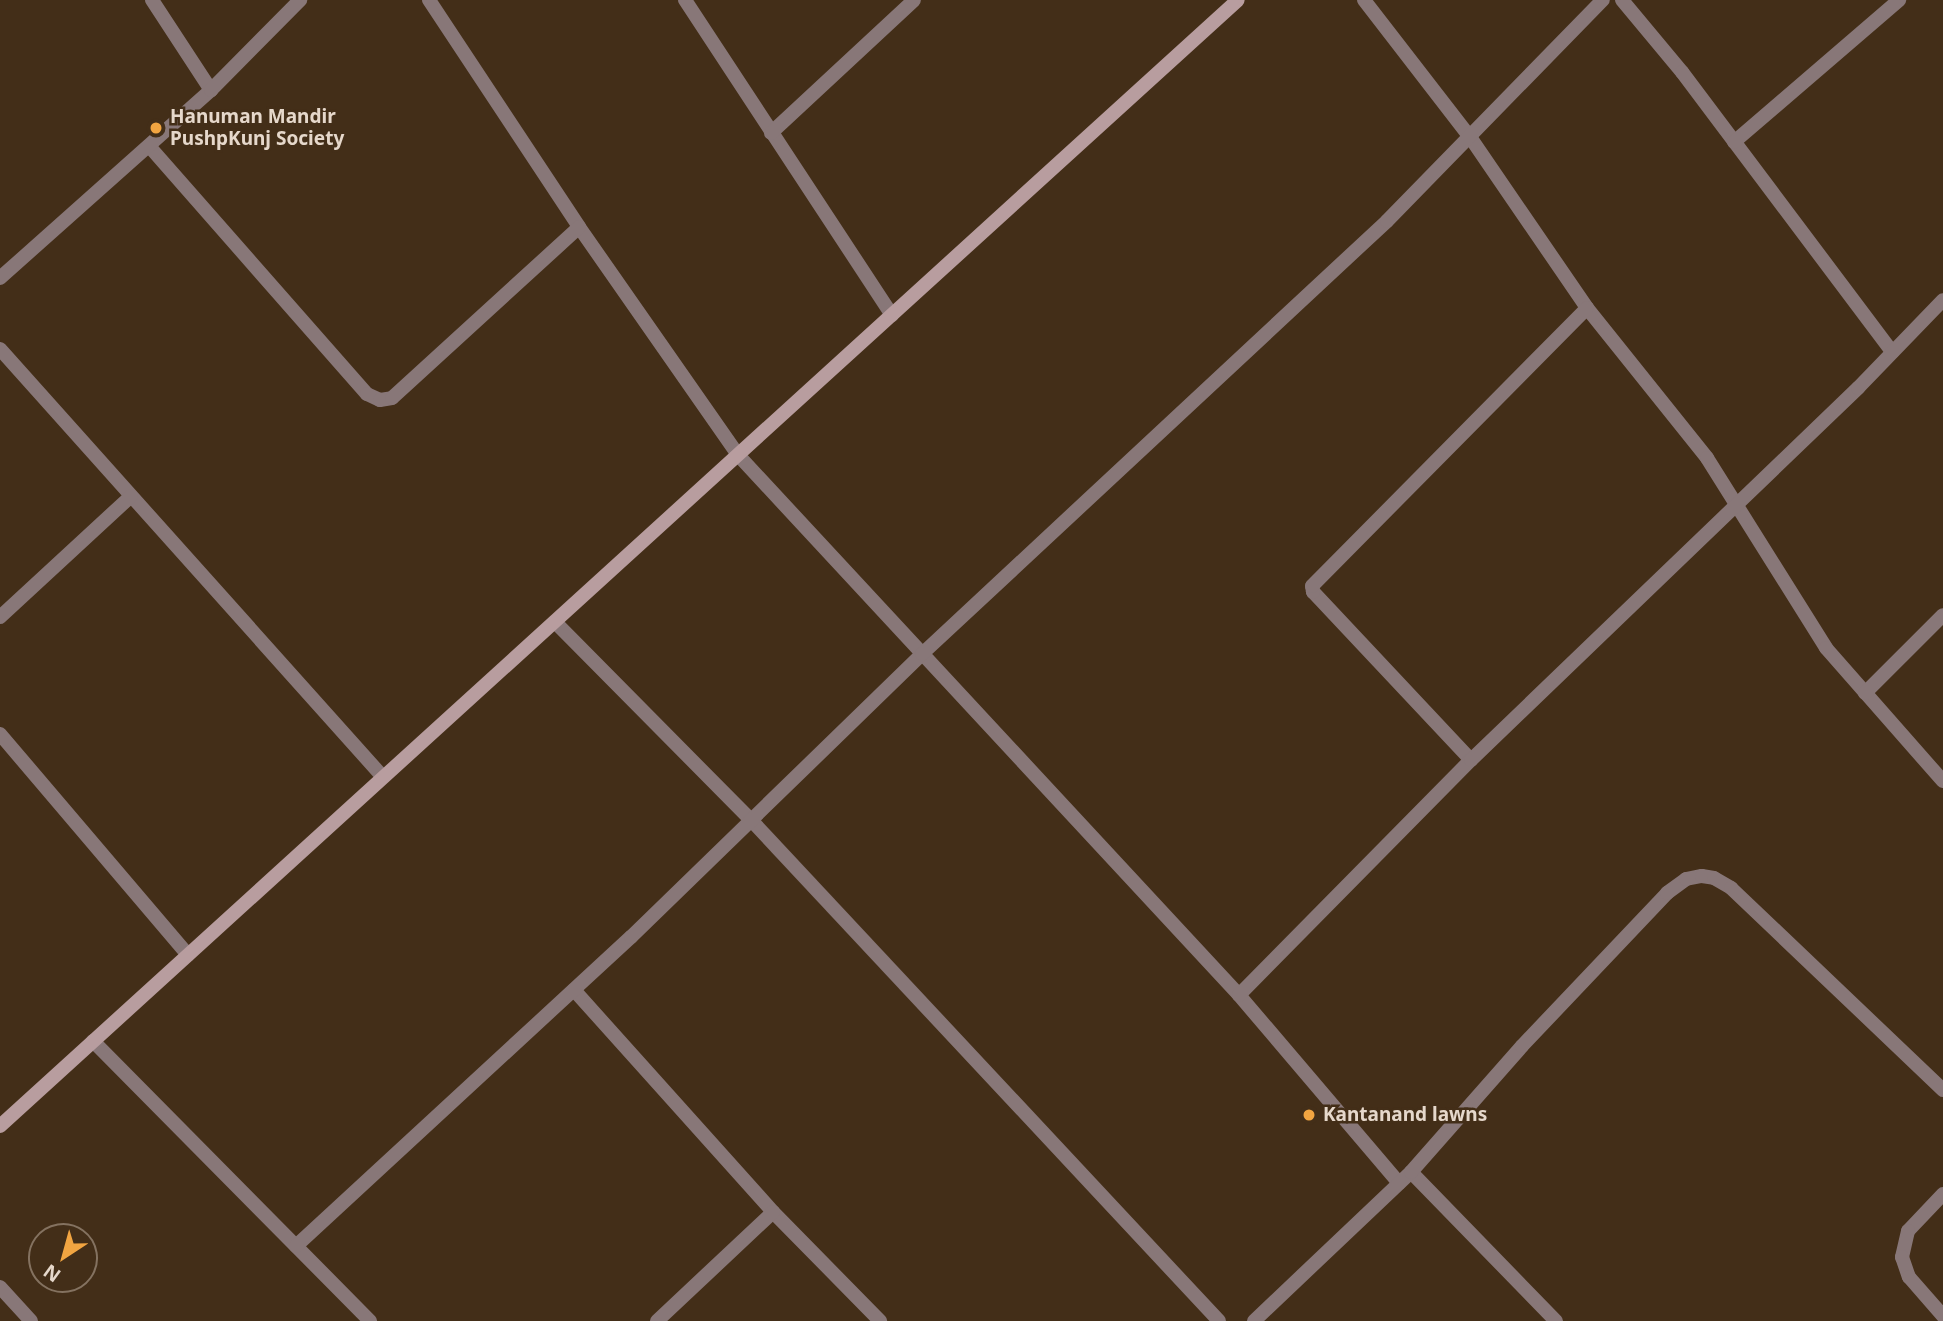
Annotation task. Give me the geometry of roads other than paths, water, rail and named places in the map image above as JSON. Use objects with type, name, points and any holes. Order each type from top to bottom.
[{"type":"street","points":[[152,0],[211,90]]},
{"type":"street","points":[[0,278],[211,90],[300,0]]},
{"type":"street","points":[[429,0],[579,227],[739,456],[1239,995],[1399,1183]]},
{"type":"street","points":[[685,0],[892,315]]},
{"type":"street","points":[[771,133],[914,0]]},
{"type":"street","points":[[0,1126],[1238,0]]},
{"type":"street","points":[[1364,0],[1470,137],[1587,309],[1707,458],[1826,648],[1943,781]]},
{"type":"street","points":[[296,1246],[574,990],[922,654],[1387,221],[1603,0]]},
{"type":"street","points":[[1622,0],[1734,142],[1892,352]]},
{"type":"street","points":[[1734,142],[1899,0]]},
{"type":"street","points":[[149,146],[367,394],[380,400],[393,398],[579,227]]},
{"type":"street","points":[[1239,995],[1471,760],[1737,504],[1943,300]]},
{"type":"street","points":[[1471,760],[1313,592],[1311,586],[1587,309]]},
{"type":"street","points":[[0,349],[383,777]]},
{"type":"street","points":[[0,617],[131,496]]},
{"type":"street","points":[[1866,693],[1943,615]]},
{"type":"street","points":[[555,622],[752,821],[1219,1321]]},
{"type":"street","points":[[0,734],[188,955]]},
{"type":"street","points":[[1254,1321],[1411,1172],[1522,1045],[1667,893],[1686,879],[1714,877],[1731,888],[1943,1090]]},
{"type":"street","points":[[574,990],[773,1212],[880,1321]]},
{"type":"street","points":[[93,1041],[370,1321]]},
{"type":"street","points":[[1411,1172],[1556,1321]]},
{"type":"street","points":[[1943,1194],[1908,1231],[1902,1257],[1909,1277],[1943,1317]]},
{"type":"street","points":[[657,1321],[773,1212]]},
{"type":"street","points":[[0,1286],[32,1321]]},
{"type":"place","name":"Hanuman Mandir PushpKunj Society","points":[[156,128]]},
{"type":"place","name":"Kantanand lawns","points":[[1309,1115]]}]
